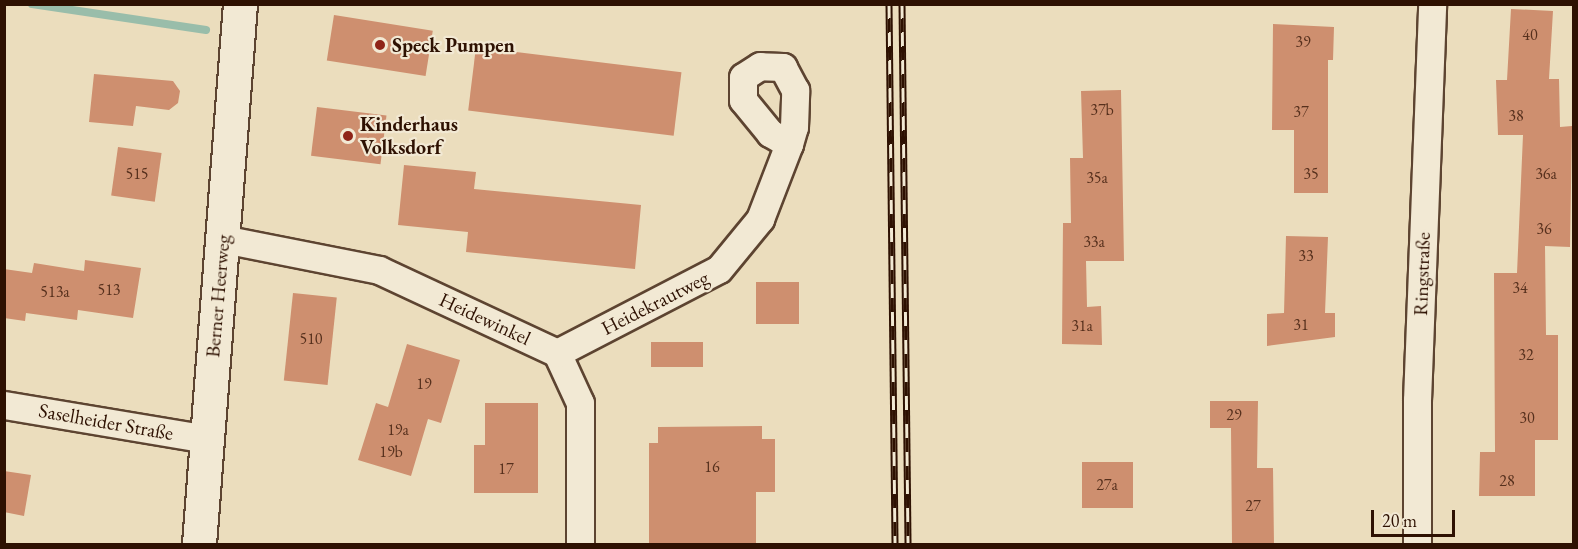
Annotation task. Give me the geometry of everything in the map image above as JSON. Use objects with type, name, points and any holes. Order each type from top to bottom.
[{"type":"main road","name":"Berner Heerweg","points":[[199,544],[240,4]]},
{"type":"street","name":"Ringstraße","points":[[1418,544],[1417,400],[1432,4]]},
{"type":"street","name":"Heidekrautweg","points":[[557,353],[719,269],[760,219],[789,144]]},
{"type":"street","name":"Heidewinkel","points":[[223,239],[379,270],[557,353]]},
{"type":"street","points":[[557,353],[580,403],[580,544]]},
{"type":"street","name":"Saselheider Straße","points":[[4,405],[208,439]]},
{"type":"building","points":[[1511,9],[1553,11],[1549,79],[1559,79],[1560,127],[1572,126],[1570,247],[1545,246],[1546,335],[1558,335],[1558,440],[1535,440],[1535,496],[1479,496],[1480,452],[1495,452],[1494,273],[1517,273],[1523,135],[1498,135],[1496,80],[1507,80]]},
{"type":"building","name":"Speck Pumpen","points":[[334,15],[433,31],[426,76],[327,60]]},
{"type":"building","points":[[1273,24],[1334,27],[1333,60],[1328,60],[1328,193],[1294,193],[1294,130],[1272,130]]},
{"type":"building","points":[[476,47],[681,72],[674,136],[468,111]]},
{"type":"building","points":[[94,74],[173,81],[180,91],[178,103],[169,110],[136,106],[133,126],[89,122]]},
{"type":"building","points":[[1121,90],[1124,261],[1086,261],[1087,307],[1101,306],[1102,345],[1062,344],[1063,223],[1071,223],[1070,158],[1083,158],[1081,91]]},
{"type":"building","name":"Kinderhaus Volksdorf","points":[[317,107],[386,116],[381,164],[311,156]]},
{"type":"building","points":[[118,147],[162,153],[155,202],[111,196]]},
{"type":"building","points":[[404,165],[476,172],[474,189],[641,205],[635,269],[466,252],[468,232],[398,225]]},
{"type":"building","points":[[1286,236],[1328,237],[1325,313],[1335,313],[1335,337],[1267,346],[1267,314],[1284,313]]},
{"type":"building","points":[[85,260],[141,268],[133,318],[78,310],[77,320],[26,313],[25,321],[4,318],[4,269],[32,273],[34,263],[84,271]]},
{"type":"building","points":[[756,282],[799,282],[799,324],[756,324]]},
{"type":"building","points":[[293,293],[337,298],[328,385],[284,381]]},
{"type":"building","points":[[651,342],[703,342],[703,367],[651,367]]},
{"type":"building","points":[[407,344],[460,360],[441,423],[428,419],[411,476],[358,460],[376,403],[388,407]]},
{"type":"building","points":[[1210,401],[1258,401],[1257,468],[1273,468],[1274,544],[1232,544],[1231,428],[1210,428]]},
{"type":"building","points":[[485,403],[538,403],[538,493],[474,493],[474,445],[485,445]]},
{"type":"building","points":[[762,426],[762,439],[775,439],[775,492],[756,492],[756,544],[649,544],[649,443],[658,443],[658,427]]},
{"type":"building","points":[[1082,462],[1133,462],[1133,508],[1082,508]]},
{"type":"building","points":[[4,471],[31,475],[24,516],[4,512]]},
{"type":"waterway","points":[[32,4],[206,30]]},
{"type":"railway","points":[[889,4],[895,544]]},
{"type":"railway","points":[[902,4],[908,544]]},
{"type":"place","name":"Speck Pumpen","points":[[380,45]]},
{"type":"place","name":"Kinderhaus Volksdorf","points":[[348,136]]}]
